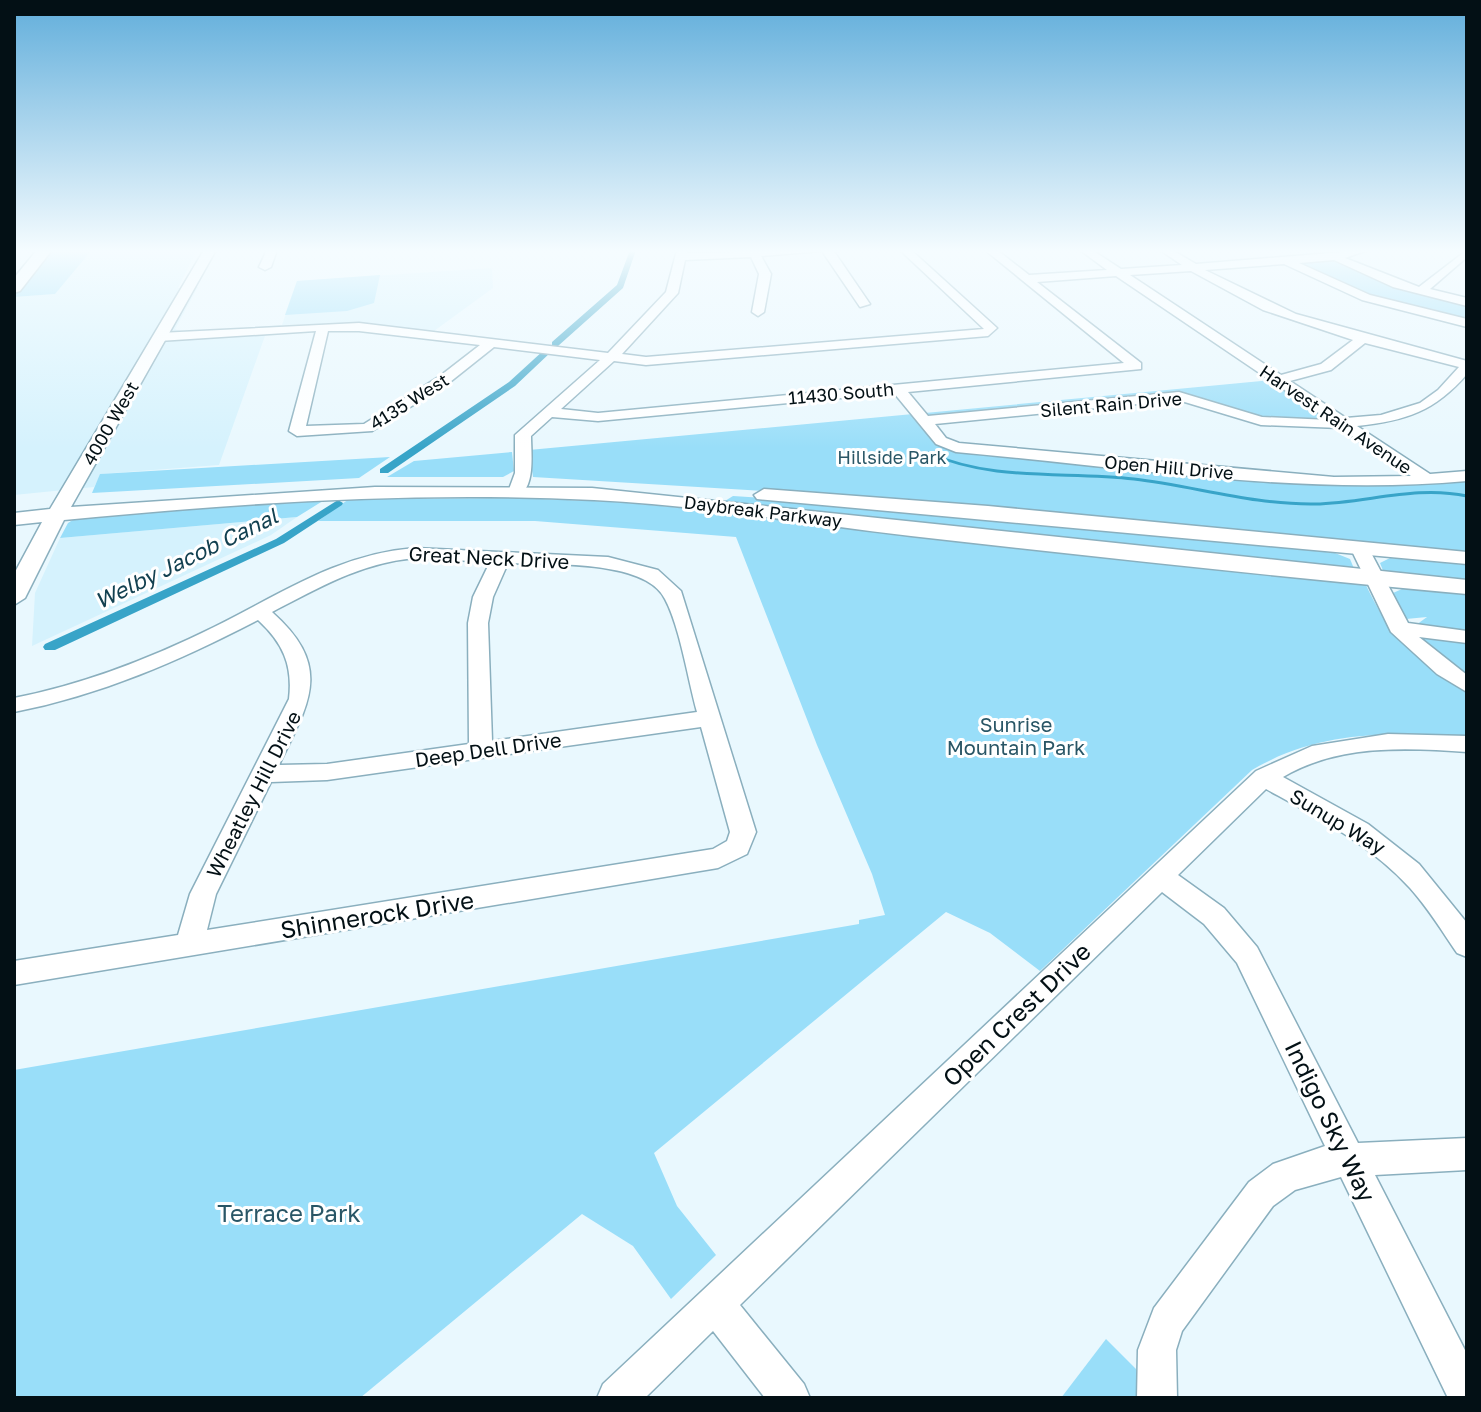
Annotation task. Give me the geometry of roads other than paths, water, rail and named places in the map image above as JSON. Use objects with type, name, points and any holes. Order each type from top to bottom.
[{"type":"main road","name":"4000 West","points":[[14,598],[25,571],[60,508],[171,316]]},
{"type":"main road","name":"Daybreak Parkway","points":[[60,508],[285,495],[518,487],[900,504],[1467,558]]},
{"type":"main road","name":"Daybreak Parkway","points":[[518,487],[695,502],[940,533],[1467,587]]},
{"type":"main road","points":[[14,506],[60,508]]},
{"type":"main road","points":[[14,519],[60,508]]},
{"type":"street","points":[[518,487],[523,435],[649,316]]},
{"type":"street","points":[[159,337],[325,327],[392,329],[646,361],[988,332],[991,328],[978,316]]},
{"type":"street","name":"11430 South","points":[[546,412],[590,418],[1136,366],[1073,316]]},
{"type":"street","name":"Harvest Rain Avenue","points":[[1184,316],[1428,480]]},
{"type":"street","points":[[1293,316],[1362,339],[1467,365]]},
{"type":"street","points":[[1438,316],[1467,323]]},
{"type":"street","name":"4135 West","points":[[325,327],[318,337],[295,425],[297,431],[363,430],[426,393],[493,341]]},
{"type":"street","points":[[1279,380],[1326,367],[1362,339]]},
{"type":"street","name":"Silent Rain Drive","points":[[924,421],[1182,396],[1239,416],[1272,423],[1343,423],[1395,416],[1425,406],[1443,393],[1467,365]]},
{"type":"street","name":"Open Hill Drive","points":[[897,388],[942,442],[960,448],[1323,481],[1428,480],[1467,476]]},
{"type":"street","points":[[1360,549],[1398,628],[1426,657],[1467,685]]},
{"type":"street","name":"Great Neck Drive","points":[[14,705],[51,700],[99,687],[343,568],[378,556],[415,553],[617,564],[643,571],[665,583],[677,601],[742,827],[738,847]]},
{"type":"street","points":[[481,750],[478,623],[483,597],[502,557]]},
{"type":"street","name":"Wheatley Hill Drive","points":[[189,944],[203,894],[296,712],[303,675],[293,644],[258,610]]},
{"type":"street","points":[[1398,628],[1467,637]]},
{"type":"street","name":"Deep Dell Drive","points":[[265,774],[312,774],[710,718]]},
{"type":"street","name":"Open Crest Drive","points":[[617,1398],[1264,777],[1290,762],[1339,746],[1390,741],[1467,744]]},
{"type":"street","name":"Sunup Way","points":[[1264,777],[1362,833],[1395,856],[1423,884],[1467,945]]},
{"type":"street","name":"Shinnerock Drive","points":[[14,973],[718,858],[738,847]]},
{"type":"street","name":"Indigo Sky Way","points":[[1160,876],[1214,916],[1247,955],[1467,1395]]},
{"type":"street","points":[[1157,1398],[1157,1350],[1167,1321],[1250,1205],[1285,1176],[1315,1165],[1350,1158],[1467,1154]]},
{"type":"street","points":[[715,1303],[790,1398]]},
{"type":"waterway","name":"Welby Jacob Canal","points":[[555,344],[586,316]]},
{"type":"waterway","name":"Welby Jacob Canal","points":[[384,471],[512,384],[547,352]]},
{"type":"waterway","points":[[929,453],[954,462],[1004,472],[1134,479],[1292,504],[1334,503],[1429,492],[1467,496]]},
{"type":"waterway","name":"Welby Jacob Canal","points":[[50,647],[280,541],[338,503]]},
{"type":"park label","name":"Hillside Park","points":[[892,457]]},
{"type":"park label","name":"Sunrise Mountain Park","points":[[1016,736]]},
{"type":"park label","name":"Terrace Park","points":[[289,1212]]}]
